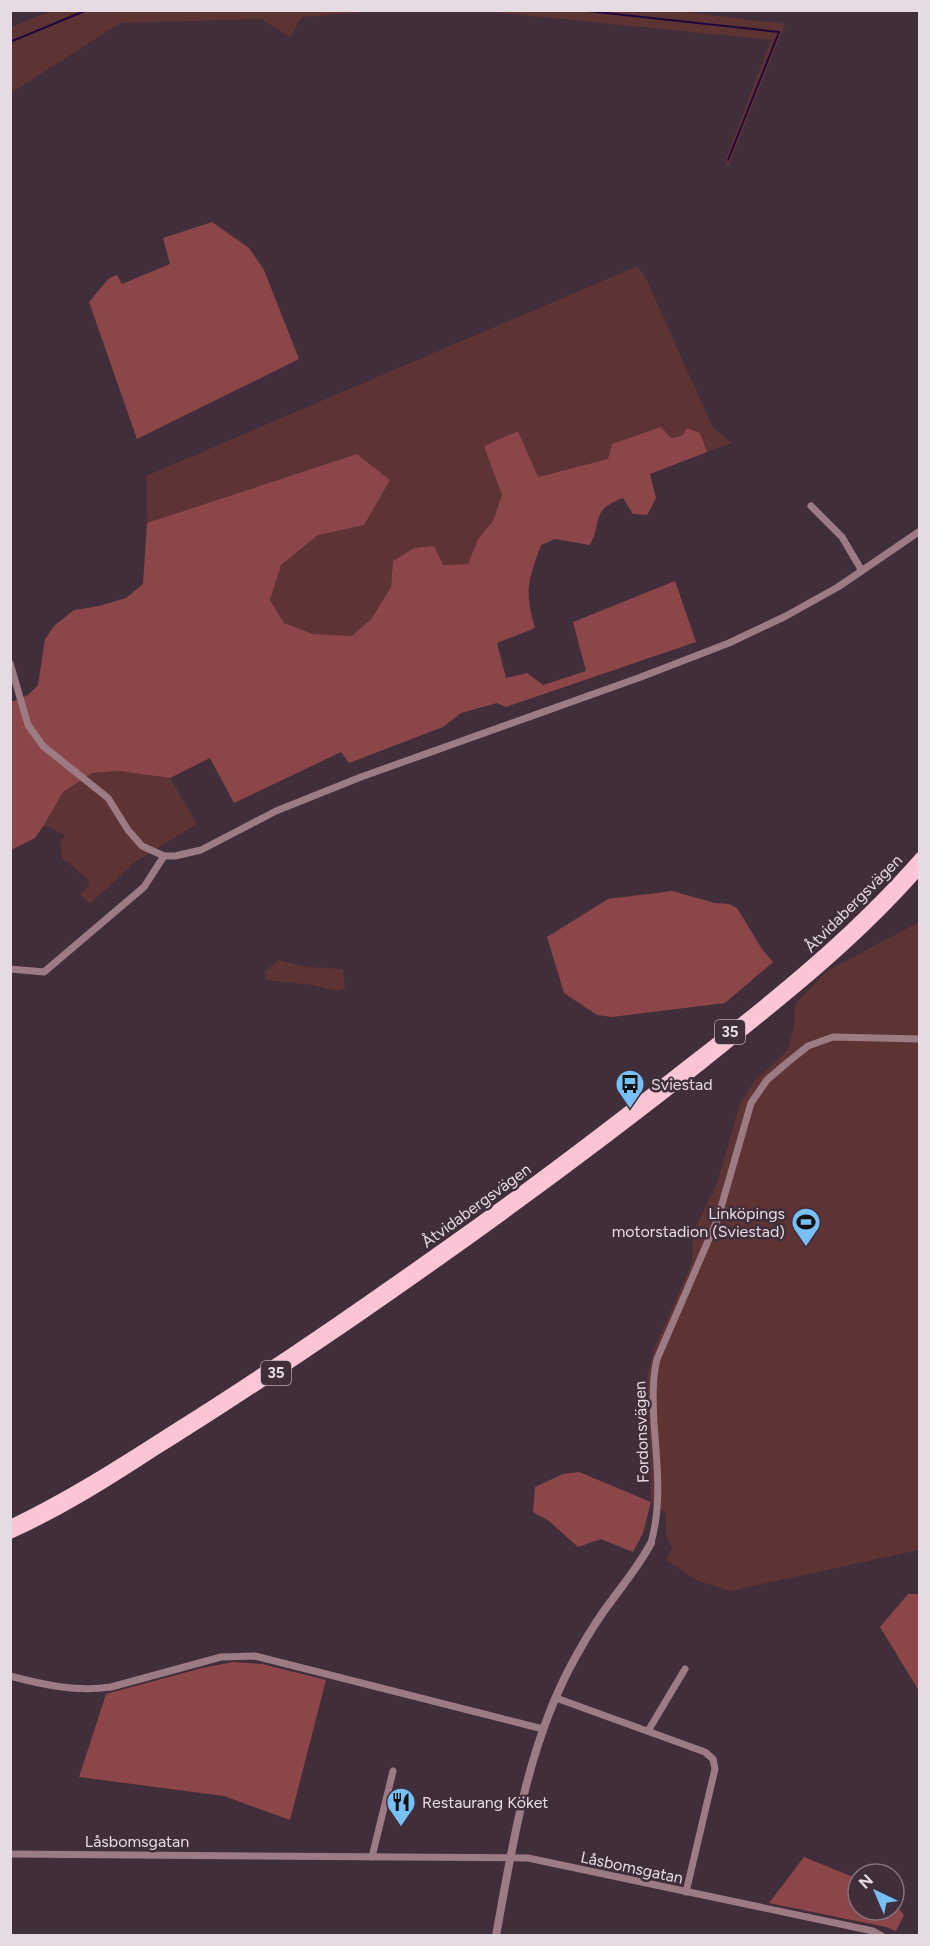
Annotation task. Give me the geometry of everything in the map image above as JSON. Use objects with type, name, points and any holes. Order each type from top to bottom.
[{"type":"main road","name":"Åtvidabergsvägen","points":[[10,1525],[74,1492],[212,1406],[365,1303],[525,1189],[709,1048],[824,955],[876,906],[920,857]]},
{"type":"main road","name":"Åtvidabergsvägen","points":[[10,1534],[69,1505],[216,1413],[395,1292],[530,1196],[635,1117],[800,986],[861,932],[920,869]]},
{"type":"street","points":[[811,506],[842,537],[862,571]]},
{"type":"street","points":[[10,663],[28,725],[43,746],[108,798],[128,830],[142,846],[164,856],[175,856],[201,850],[249,824],[305,799],[729,643],[786,616],[862,571],[920,531]]},
{"type":"street","points":[[10,969],[44,972],[96,926],[136,895],[149,880],[164,856]]},
{"type":"street","name":"Fordonsvägen","points":[[496,1935],[511,1858],[543,1729],[574,1660],[592,1628],[636,1569],[651,1543],[658,1512],[652,1389],[654,1372],[657,1359],[690,1288],[718,1218],[751,1103],[758,1091],[772,1076],[808,1047],[820,1041],[833,1037],[920,1039]]},
{"type":"street","points":[[10,1676],[55,1687],[94,1689],[111,1687],[221,1657],[255,1656],[543,1729]]},
{"type":"street","points":[[648,1731],[685,1669]]},
{"type":"street","points":[[556,1698],[705,1752],[713,1759],[715,1764],[686,1892]]},
{"type":"street","points":[[372,1857],[393,1771]]},
{"type":"street","name":"Låsbomsgatan","points":[[10,1854],[528,1858],[873,1931],[882,1935]]},
{"type":"shaded area","points":[[670,10],[785,24],[728,167],[725,161],[771,40],[483,11]]},
{"type":"shaded area","points":[[51,11],[379,11],[302,17],[290,37],[261,19],[120,23],[11,93],[11,27]]},
{"type":"shaded area","points":[[212,222],[249,248],[264,270],[299,359],[137,439],[89,302],[109,278],[117,275],[122,284],[170,264],[163,238]]},
{"type":"shaded area","points":[[637,266],[645,276],[713,428],[732,443],[707,452],[700,433],[671,438],[608,459],[538,477],[518,431],[485,446],[502,495],[493,521],[478,539],[468,564],[443,565],[414,548],[393,561],[391,587],[372,618],[352,636],[313,634],[284,623],[270,600],[281,565],[318,535],[364,524],[390,480],[357,454],[147,523],[146,476]]},
{"type":"shaded area","points":[[661,427],[671,438],[682,436],[687,428],[700,433],[707,452],[650,474],[656,498],[647,515],[633,514],[623,498],[613,502],[601,512],[590,545],[555,539],[541,545],[529,586],[529,604],[535,628],[497,643],[506,678],[527,673],[543,685],[586,671],[573,622],[675,581],[696,642],[506,707],[497,703],[461,713],[443,727],[349,763],[341,752],[234,803],[210,758],[170,778],[119,771],[92,773],[63,792],[35,838],[11,850],[11,702],[28,695],[38,685],[45,639],[55,625],[74,610],[126,598],[143,584],[147,523],[357,454],[390,480],[364,525],[318,535],[281,565],[270,600],[284,623],[313,634],[352,636],[372,618],[391,587],[393,561],[414,548],[434,546],[443,565],[468,564],[478,539],[493,521],[502,495],[484,446],[518,431],[538,477],[608,459],[612,444]]},
{"type":"shaded area","points":[[119,771],[170,778],[197,824],[135,862],[90,904],[80,894],[89,885],[88,879],[62,858],[60,844],[65,835],[44,825],[63,792],[92,773]]},
{"type":"shaded area","points":[[672,891],[715,903],[729,904],[737,908],[762,949],[773,962],[725,1003],[612,1017],[597,1015],[564,993],[547,937],[608,899]]},
{"type":"shaded area","name":"Linköpings motorstadion (Sviestad)","points":[[919,922],[919,1550],[730,1591],[696,1580],[666,1560],[672,1549],[666,1535],[666,1514],[651,1502],[644,1391],[654,1349],[692,1263],[693,1232],[717,1183],[740,1104],[755,1080],[789,1047],[794,1025],[795,1004],[827,971]]},
{"type":"shaded area","points":[[279,960],[307,967],[343,969],[345,988],[337,991],[313,985],[266,980],[265,971]]},
{"type":"shaded area","points":[[579,1472],[651,1502],[643,1533],[633,1552],[601,1539],[578,1547],[549,1521],[533,1512],[535,1487],[563,1474]]},
{"type":"shaded area","points":[[908,1594],[919,1594],[919,1691],[880,1627]]},
{"type":"shaded area","points":[[233,1662],[262,1664],[326,1680],[290,1820],[224,1796],[79,1777],[106,1694]]},
{"type":"shaded area","points":[[804,1857],[846,1874],[846,1919],[769,1903]]},
{"type":"shaded area","points":[[862,1922],[900,1922],[896,1931]]},
{"type":"waterway","points":[[10,42],[87,10]]},
{"type":"waterway","points":[[578,10],[779,32],[728,160]]},
{"type":"place","name":"Sviestad","points":[[630,1110]]},
{"type":"place","name":"Linköpings motorstadion (Sviestad)","points":[[806,1248]]},
{"type":"place","name":"Restaurang Köket","points":[[401,1828]]}]
